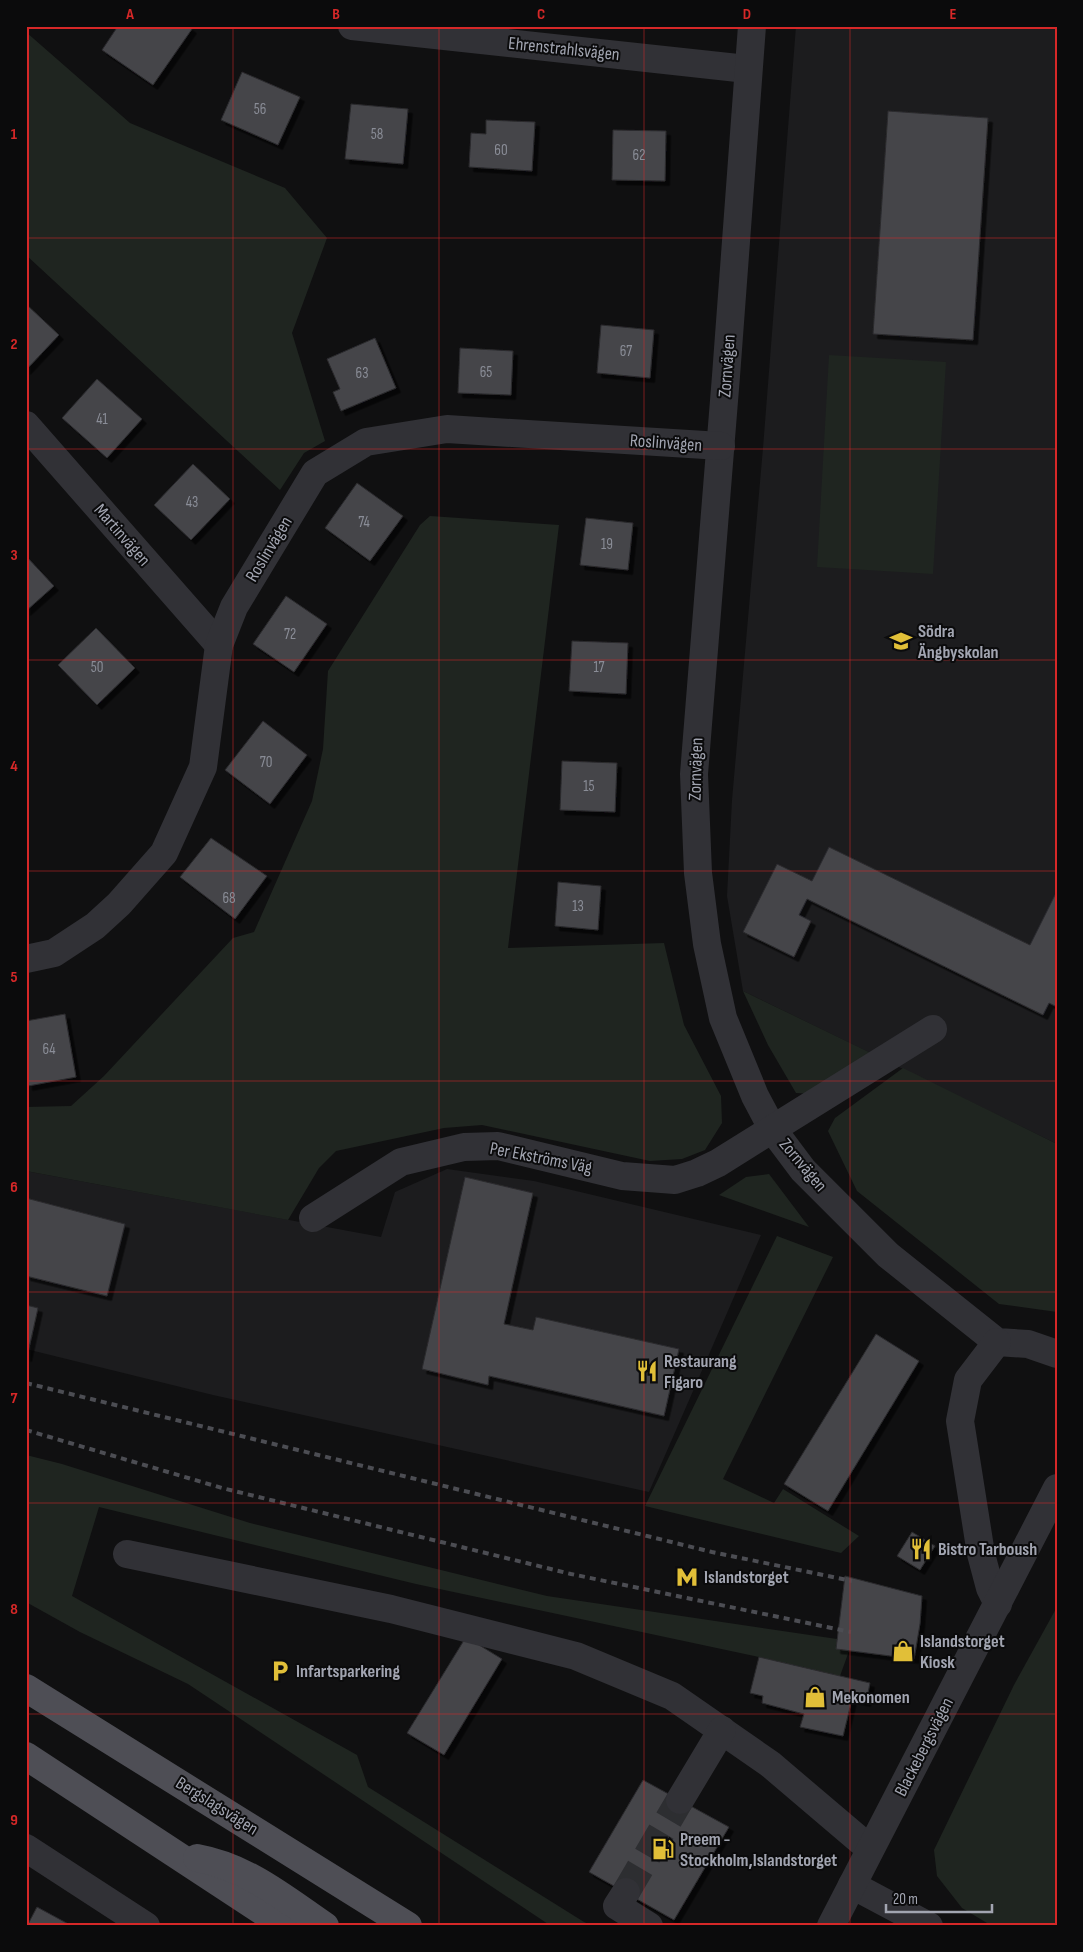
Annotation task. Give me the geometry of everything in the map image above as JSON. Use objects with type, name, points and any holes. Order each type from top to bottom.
[{"type":"main road","name":"Bergslagsvägen","points":[[26,1688],[408,1926]]},
{"type":"main road","points":[[26,1756],[286,1926]]},
{"type":"main road","points":[[178,1855],[215,1861],[247,1873],[325,1926]]},
{"type":"street","name":"Ehrenstrahlsvägen","points":[[352,26],[748,69]]},
{"type":"street","name":"Zornvägen","points":[[752,26],[694,774],[698,873],[707,944],[723,1018],[755,1096],[773,1130],[803,1170],[888,1255],[997,1342]]},
{"type":"street","name":"Martinvägen","points":[[26,425],[219,645]]},
{"type":"street","name":"Roslinvägen","points":[[26,959],[54,953],[96,926],[164,853],[202,767],[219,645],[234,607],[315,473],[366,442],[447,429],[720,446]]},
{"type":"street","name":"Per Ekströms Väg","points":[[313,1218],[401,1162],[464,1147],[498,1146],[622,1176],[675,1180],[697,1173],[718,1163],[933,1029]]},
{"type":"street","points":[[998,1604],[990,1588],[981,1554],[960,1421],[968,1380],[997,1342],[1028,1344],[1057,1354]]},
{"type":"street","name":"Blackebergsvägen","points":[[831,1926],[1057,1488]]},
{"type":"street","points":[[127,1554],[391,1609],[576,1656],[672,1696],[770,1764],[870,1849]]},
{"type":"street","points":[[680,1800],[722,1730]]},
{"type":"street","points":[[26,1848],[146,1926]]},
{"type":"street","points":[[852,1886],[929,1926]]},
{"type":"street","points":[[626,1892],[617,1906],[649,1926]]},
{"type":"shaded area","name":"Södra Ängbyskolan","points":[[796,26],[1057,26],[1057,1144],[743,991],[727,896],[732,800],[763,448]]},
{"type":"shaded area","points":[[26,32],[130,123],[285,188],[327,238],[292,333],[325,441],[304,453],[280,490],[26,255]]},
{"type":"shaded area","points":[[829,355],[946,362],[933,574],[817,567]]},
{"type":"shaded area","points":[[430,516],[559,525],[508,948],[664,943],[684,1025],[721,1096],[722,1123],[705,1150],[682,1159],[650,1161],[482,1125],[444,1128],[336,1151],[319,1168],[288,1220],[26,1171],[26,1107],[71,1106],[104,1076],[233,938],[254,932],[312,801],[323,749],[328,671],[420,525]]},
{"type":"shaded area","points":[[743,991],[875,1055],[815,1094],[796,1093],[768,1045]]},
{"type":"shaded area","points":[[903,1068],[1057,1144],[1057,1312],[999,1304],[857,1191],[828,1131],[835,1118]]},
{"type":"shaded area","points":[[447,1169],[534,1181],[761,1235],[649,1492],[213,1395],[26,1349],[26,1171],[381,1237],[395,1192]]},
{"type":"shaded area","points":[[769,1174],[809,1227],[719,1195],[746,1177]]},
{"type":"shaded area","points":[[777,1236],[833,1257],[723,1479],[774,1503],[783,1489],[859,1536],[841,1553],[645,1506]]},
{"type":"shaded area","points":[[26,1455],[62,1464],[250,1523],[547,1596],[837,1639],[849,1651],[840,1676],[416,1584],[99,1507],[72,1596],[357,1755],[368,1787],[593,1926],[551,1926],[188,1684],[80,1632],[26,1602]]},
{"type":"shaded area","points":[[1057,1607],[1057,1926],[992,1926],[962,1908],[937,1876],[934,1850],[1014,1685]]},
{"type":"building","points":[[118,26],[188,26],[192,29],[153,85],[102,50]]},
{"type":"building","points":[[242,72],[300,97],[278,145],[221,120]]},
{"type":"building","points":[[351,104],[408,109],[403,164],[345,159]]},
{"type":"building","points":[[888,111],[988,118],[973,340],[873,334]]},
{"type":"building","points":[[486,120],[535,122],[532,171],[469,167],[471,133],[486,134]]},
{"type":"building","points":[[613,130],[666,131],[665,181],[612,180]]},
{"type":"building","points":[[26,304],[59,335],[26,370]]},
{"type":"building","points":[[601,325],[654,330],[650,378],[597,373]]},
{"type":"building","points":[[375,338],[396,388],[341,411],[333,392],[340,389],[327,359]]},
{"type":"building","points":[[460,348],[513,351],[511,395],[458,393]]},
{"type":"building","points":[[97,379],[142,419],[107,458],[62,418]]},
{"type":"building","points":[[193,464],[230,499],[191,540],[154,505]]},
{"type":"building","points":[[357,483],[403,516],[370,561],[325,528]]},
{"type":"building","points":[[586,518],[633,523],[628,570],[580,565]]},
{"type":"building","points":[[26,556],[54,586],[26,611]]},
{"type":"building","points":[[286,596],[327,624],[294,672],[253,644]]},
{"type":"building","points":[[96,628],[135,668],[97,705],[58,665]]},
{"type":"building","points":[[572,641],[628,643],[626,694],[569,691]]},
{"type":"building","points":[[263,721],[307,755],[270,804],[225,770]]},
{"type":"building","points":[[562,761],[617,763],[615,812],[560,810]]},
{"type":"building","points":[[211,838],[267,876],[235,919],[180,877]]},
{"type":"building","points":[[829,847],[1030,945],[1057,891],[1057,1007],[1049,1003],[1043,1015],[807,899],[799,915],[811,921],[794,957],[743,932],[777,864],[812,881]]},
{"type":"building","points":[[558,882],[601,886],[598,930],[555,926]]},
{"type":"building","points":[[65,1014],[76,1077],[28,1086],[26,1021]]},
{"type":"building","points":[[465,1177],[533,1193],[504,1324],[533,1330],[536,1317],[679,1349],[664,1416],[489,1376],[488,1385],[422,1369]]},
{"type":"building","points":[[26,1198],[125,1224],[107,1296],[26,1276]]},
{"type":"building","points":[[26,1305],[38,1308],[27,1357],[26,1357]]},
{"type":"building","points":[[876,1334],[919,1361],[828,1511],[784,1484]]},
{"type":"building","points":[[912,1532],[935,1546],[920,1570],[897,1556]]},
{"type":"building","points":[[845,1576],[922,1596],[920,1624],[914,1659],[836,1649]]},
{"type":"building","points":[[466,1637],[502,1659],[444,1755],[407,1733]]},
{"type":"building","name":"Mekonomen","points":[[759,1657],[870,1683],[866,1702],[852,1699],[843,1736],[800,1727],[804,1714],[762,1703],[763,1696],[750,1693]]},
{"type":"building","points":[[643,1780],[729,1827],[674,1920],[589,1872]]},
{"type":"building","points":[[37,1907],[72,1926],[27,1926]]},
{"type":"tunnel","points":[[626,1892],[680,1800]]},
{"type":"railway","points":[[26,1383],[712,1552],[852,1581]]},
{"type":"railway","points":[[26,1430],[222,1488],[571,1574],[851,1632]]},
{"type":"place","name":"Södra Ängbyskolan","points":[[901,641]]},
{"type":"place","name":"Restaurang Figaro","points":[[647,1371]]},
{"type":"place","name":"Bistro Tarboush","points":[[921,1549]]},
{"type":"place","name":"Islandstorget","points":[[687,1577]]},
{"type":"place","name":"Islandstorget Kiosk","points":[[903,1651]]},
{"type":"place","name":"Infartsparkering","points":[[280,1671]]},
{"type":"place","name":"Mekonomen","points":[[815,1697]]},
{"type":"place","name":"Preem - Stockholm,Islandstorget","points":[[663,1849]]}]
